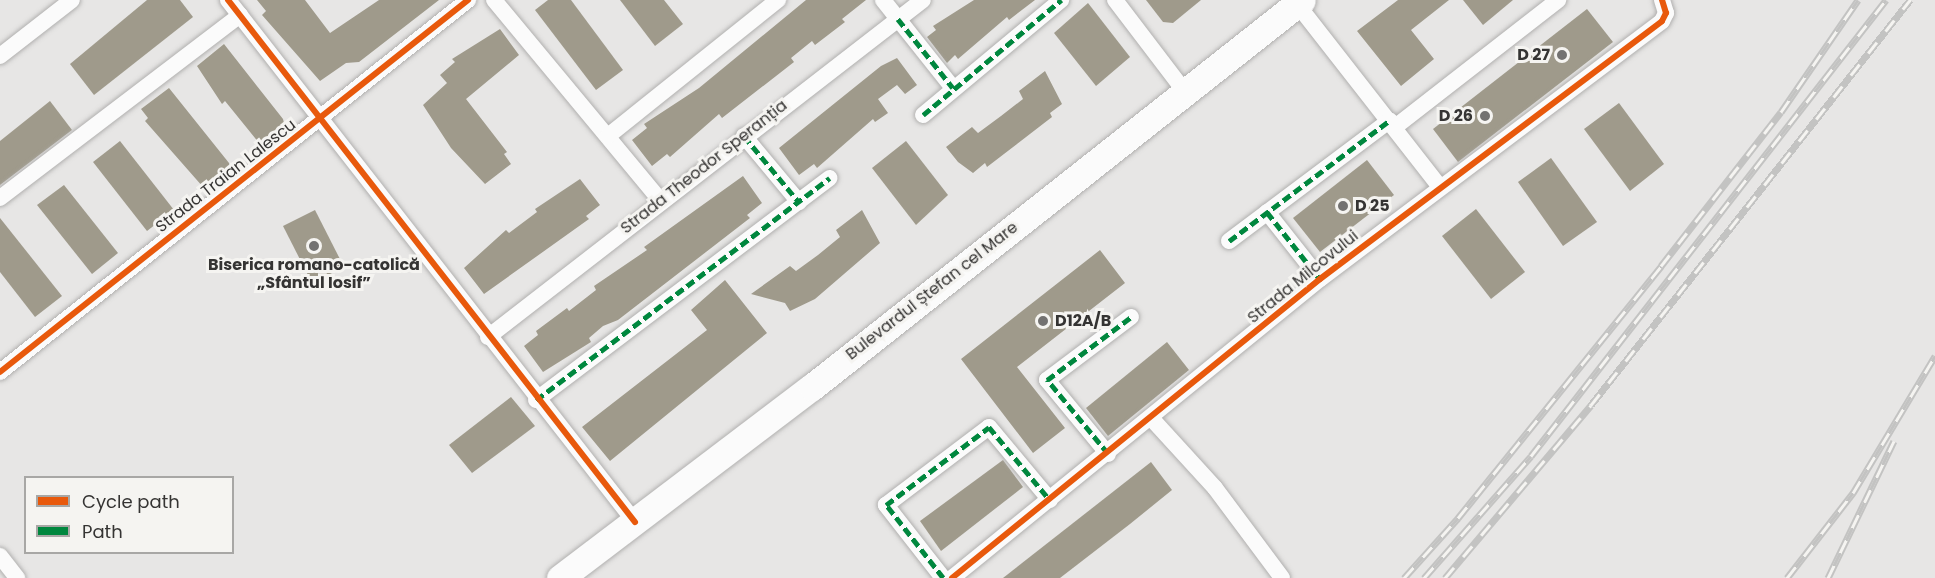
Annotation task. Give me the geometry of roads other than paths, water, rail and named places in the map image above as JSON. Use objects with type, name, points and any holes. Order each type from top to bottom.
[{"type":"main road","name":"Bulevardul Ștefan cel Mare","points":[[560,578],[635,522],[1269,26],[1294,1]]},
{"type":"street","points":[[0,56],[72,0]]},
{"type":"street","points":[[228,0],[536,400],[635,522]]},
{"type":"street","name":"Strada Traian Lalescu","points":[[0,372],[320,120],[468,0]]},
{"type":"street","points":[[494,0],[660,200]]},
{"type":"street","points":[[608,136],[778,0]]},
{"type":"street","points":[[883,0],[953,88]]},
{"type":"street","name":"Strada Theodor Speranția","points":[[488,337],[660,200],[923,0]]},
{"type":"street","points":[[923,115],[1062,0]]},
{"type":"street","points":[[1115,0],[1185,92]]},
{"type":"street","points":[[1229,241],[1558,0]]},
{"type":"street","name":"Strada Milcovului","points":[[952,578],[1152,419],[1320,279],[1662,21],[1666,13],[1662,0]]},
{"type":"street","points":[[1294,1],[1393,123],[1440,187]]},
{"type":"street","points":[[0,198],[240,15]]},
{"type":"street","points":[[744,136],[799,202]]},
{"type":"street","points":[[536,400],[830,178]]},
{"type":"street","name":"Strada Milcovului","points":[[1268,212],[1320,279]]},
{"type":"street","points":[[1108,454],[1047,380],[1131,317]]},
{"type":"street","points":[[1152,419],[1215,488],[1282,578]]},
{"type":"street","points":[[943,578],[886,505],[989,427],[1050,500]]},
{"type":"street","points":[[0,556],[17,578]]},
{"type":"railway","points":[[1404,578],[1458,518],[1661,266],[1781,112],[1858,0]]},
{"type":"railway","points":[[1424,578],[1531,456],[1886,0]]},
{"type":"railway","points":[[1445,578],[1591,405],[1910,0]]},
{"type":"railway","points":[[1787,578],[1853,493],[1935,356]]},
{"type":"railway","points":[[1828,578],[1894,441]]},
{"type":"place","name":"D 27","points":[[1562,55]]},
{"type":"place","name":"D 26","points":[[1485,116]]},
{"type":"place","name":"D 25","points":[[1343,206]]},
{"type":"place","name":"Biserica romano-catolică „Sfântul Iosif”","points":[[314,246]]},
{"type":"place","name":"D12A/B","points":[[1043,321]]}]
